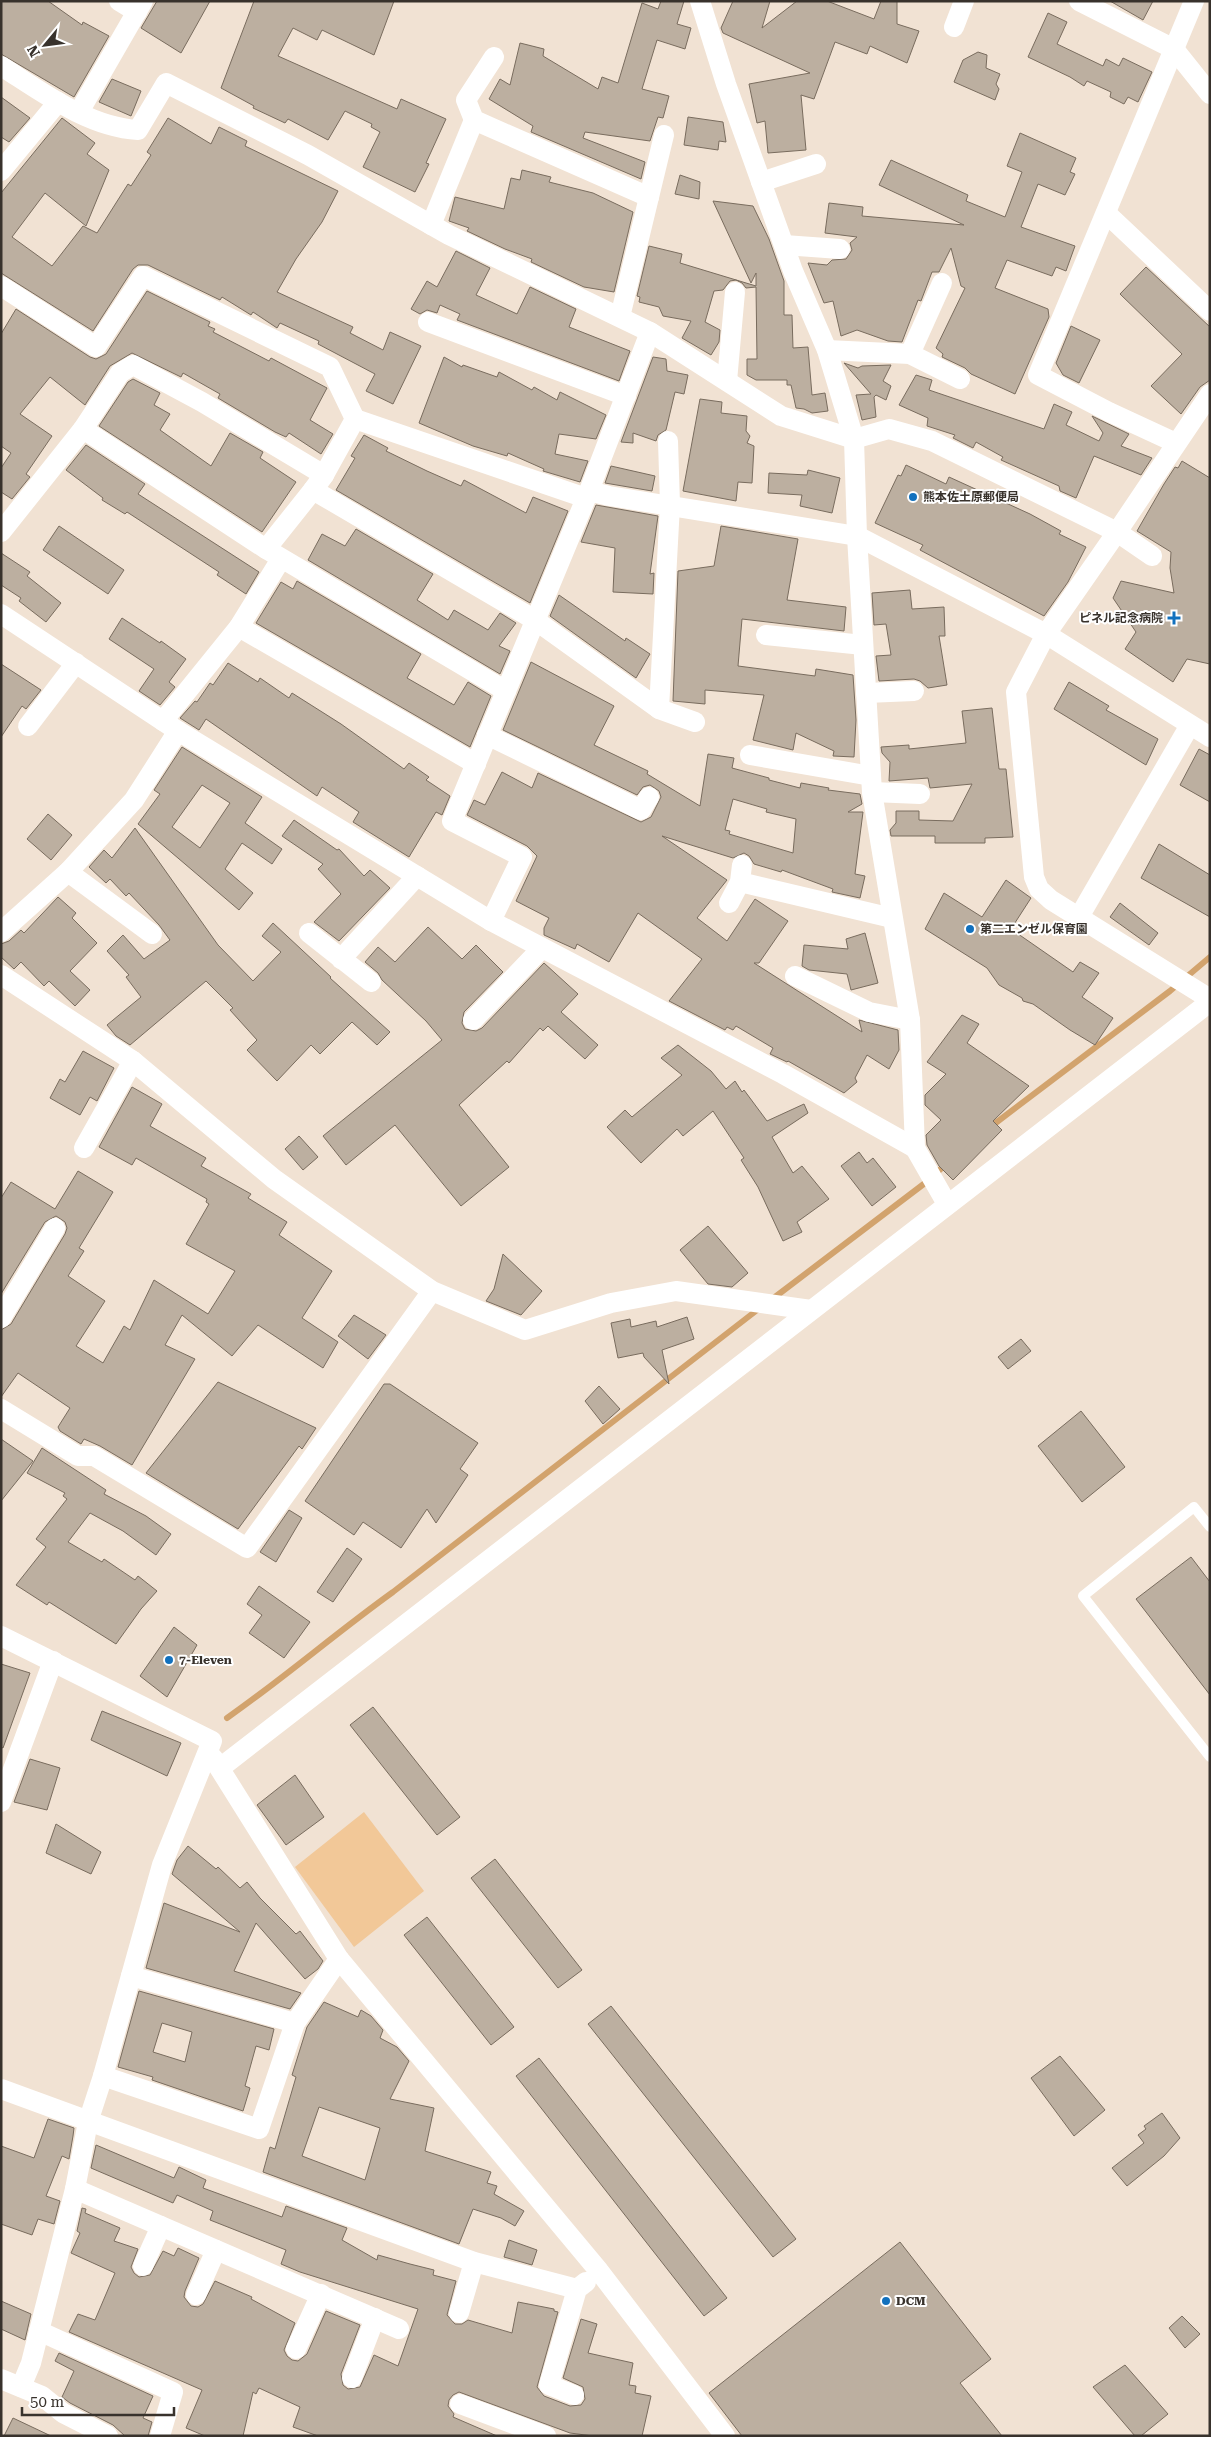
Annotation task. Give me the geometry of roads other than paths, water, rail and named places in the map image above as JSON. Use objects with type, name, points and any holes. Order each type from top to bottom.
[{"type":"street","points":[[80,112],[140,7],[119,1]]},
{"type":"street","points":[[700,1],[726,84],[761,182],[784,245],[827,350],[854,440],[856,536],[871,784],[910,1020],[915,1148],[947,1204]]},
{"type":"street","points":[[954,27],[964,1]]},
{"type":"street","points":[[1079,1],[1174,49],[1210,94]]},
{"type":"street","points":[[1176,443],[1109,412],[1038,375],[1194,1]]},
{"type":"street","points":[[431,225],[474,120],[466,100],[494,57]]},
{"type":"street","points":[[1,66],[58,102],[117,129],[138,130],[166,83],[308,156],[431,225],[650,332],[781,416],[854,440],[889,429],[932,441],[1117,532],[1152,556]]},
{"type":"street","points":[[1,171],[58,102]]},
{"type":"street","points":[[474,120],[649,197]]},
{"type":"street","points":[[620,317],[664,135]]},
{"type":"street","points":[[761,182],[816,164]]},
{"type":"street","points":[[1106,213],[1210,311]]},
{"type":"street","points":[[784,245],[840,249]]},
{"type":"street","points":[[1,286],[96,347],[143,276],[330,367],[355,419],[588,495],[609,496],[670,505],[856,536],[1046,634],[1210,737]]},
{"type":"street","points":[[910,354],[942,283]]},
{"type":"street","points":[[727,381],[735,292]]},
{"type":"street","points":[[428,322],[626,396]]},
{"type":"street","points":[[491,921],[522,857],[452,822],[588,495],[650,332]]},
{"type":"street","points":[[827,350],[910,354],[960,379]]},
{"type":"street","points":[[1,532],[83,429],[120,373],[133,366],[202,402],[318,482],[535,620],[659,709],[695,722]]},
{"type":"street","points":[[220,1768],[1210,1001],[1051,900],[1039,889],[1034,877],[1016,692],[1046,634],[1210,394]]},
{"type":"street","points":[[1,932],[68,872],[134,800],[171,726],[239,627],[273,554],[355,419]]},
{"type":"street","points":[[83,429],[273,554],[506,691]]},
{"type":"street","points":[[659,709],[670,505],[668,441]]},
{"type":"street","points":[[1,614],[171,726],[491,921],[784,1074],[915,1148]]},
{"type":"street","points":[[239,627],[476,764]]},
{"type":"street","points":[[766,635],[863,645]]},
{"type":"street","points":[[28,726],[76,663]]},
{"type":"street","points":[[866,693],[914,691]]},
{"type":"street","points":[[1079,917],[1190,725]]},
{"type":"street","points":[[487,735],[641,810],[649,797]]},
{"type":"street","points":[[750,755],[920,794]]},
{"type":"street","points":[[68,872],[152,934]]},
{"type":"street","points":[[729,903],[741,874],[892,918]]},
{"type":"street","points":[[342,959],[416,876]]},
{"type":"street","points":[[309,933],[371,982]]},
{"type":"street","points":[[473,1020],[542,948]]},
{"type":"street","points":[[1,974],[133,1061],[274,1179],[432,1291],[525,1330],[611,1303],[676,1291],[811,1310]]},
{"type":"street","points":[[795,976],[869,1012],[910,1020]]},
{"type":"street","points":[[84,1148],[133,1061]]},
{"type":"street","points":[[1,1318],[55,1228]]},
{"type":"street","points":[[1,1409],[78,1456],[94,1456],[247,1548],[432,1291]]},
{"type":"street","points":[[2,1638],[212,1741],[162,1865],[103,2076],[88,2122],[75,2189],[31,2363],[21,2387]]},
{"type":"street","points":[[1,1802],[53,1662]]},
{"type":"street","points":[[208,1750],[339,1958],[599,2271],[726,2436]]},
{"type":"street","points":[[103,2076],[259,2129],[295,2023],[339,1958]]},
{"type":"street","points":[[131,1976],[295,2023]]},
{"type":"street","points":[[1,2089],[474,2262],[577,2289]]},
{"type":"street","points":[[75,2189],[399,2329]]},
{"type":"street","points":[[143,2266],[161,2226]]},
{"type":"street","points":[[196,2294],[216,2250]]},
{"type":"street","points":[[458,2313],[474,2262]]},
{"type":"street","points":[[574,2394],[549,2385],[577,2289],[599,2271]]},
{"type":"street","points":[[296,2349],[321,2294]]},
{"type":"street","points":[[352,2378],[375,2318]]},
{"type":"street","points":[[39,2331],[174,2392],[160,2436]]},
{"type":"street","points":[[1,2378],[42,2396],[63,2413],[108,2436]]},
{"type":"street","points":[[460,2404],[546,2436]]},
{"type":"lane","points":[[1210,1527],[1194,1507],[1083,1596],[1210,1757]]},
{"type":"waterway","points":[[989,1128],[1170,991],[1210,957]]},
{"type":"waterway","points":[[771,1300],[929,1180],[947,1163]]},
{"type":"waterway","points":[[227,1718],[761,1307]]},
{"type":"place","name":"熊本佐土原郵便局","points":[[913,497]]},
{"type":"place","name":"ピネル記念病院","points":[[1174,618]]},
{"type":"place","name":"第二エンゼル保育園","points":[[970,929]]},
{"type":"place","name":"7-Eleven","points":[[169,1660]]},
{"type":"place","name":"DCM","points":[[886,2301]]}]
